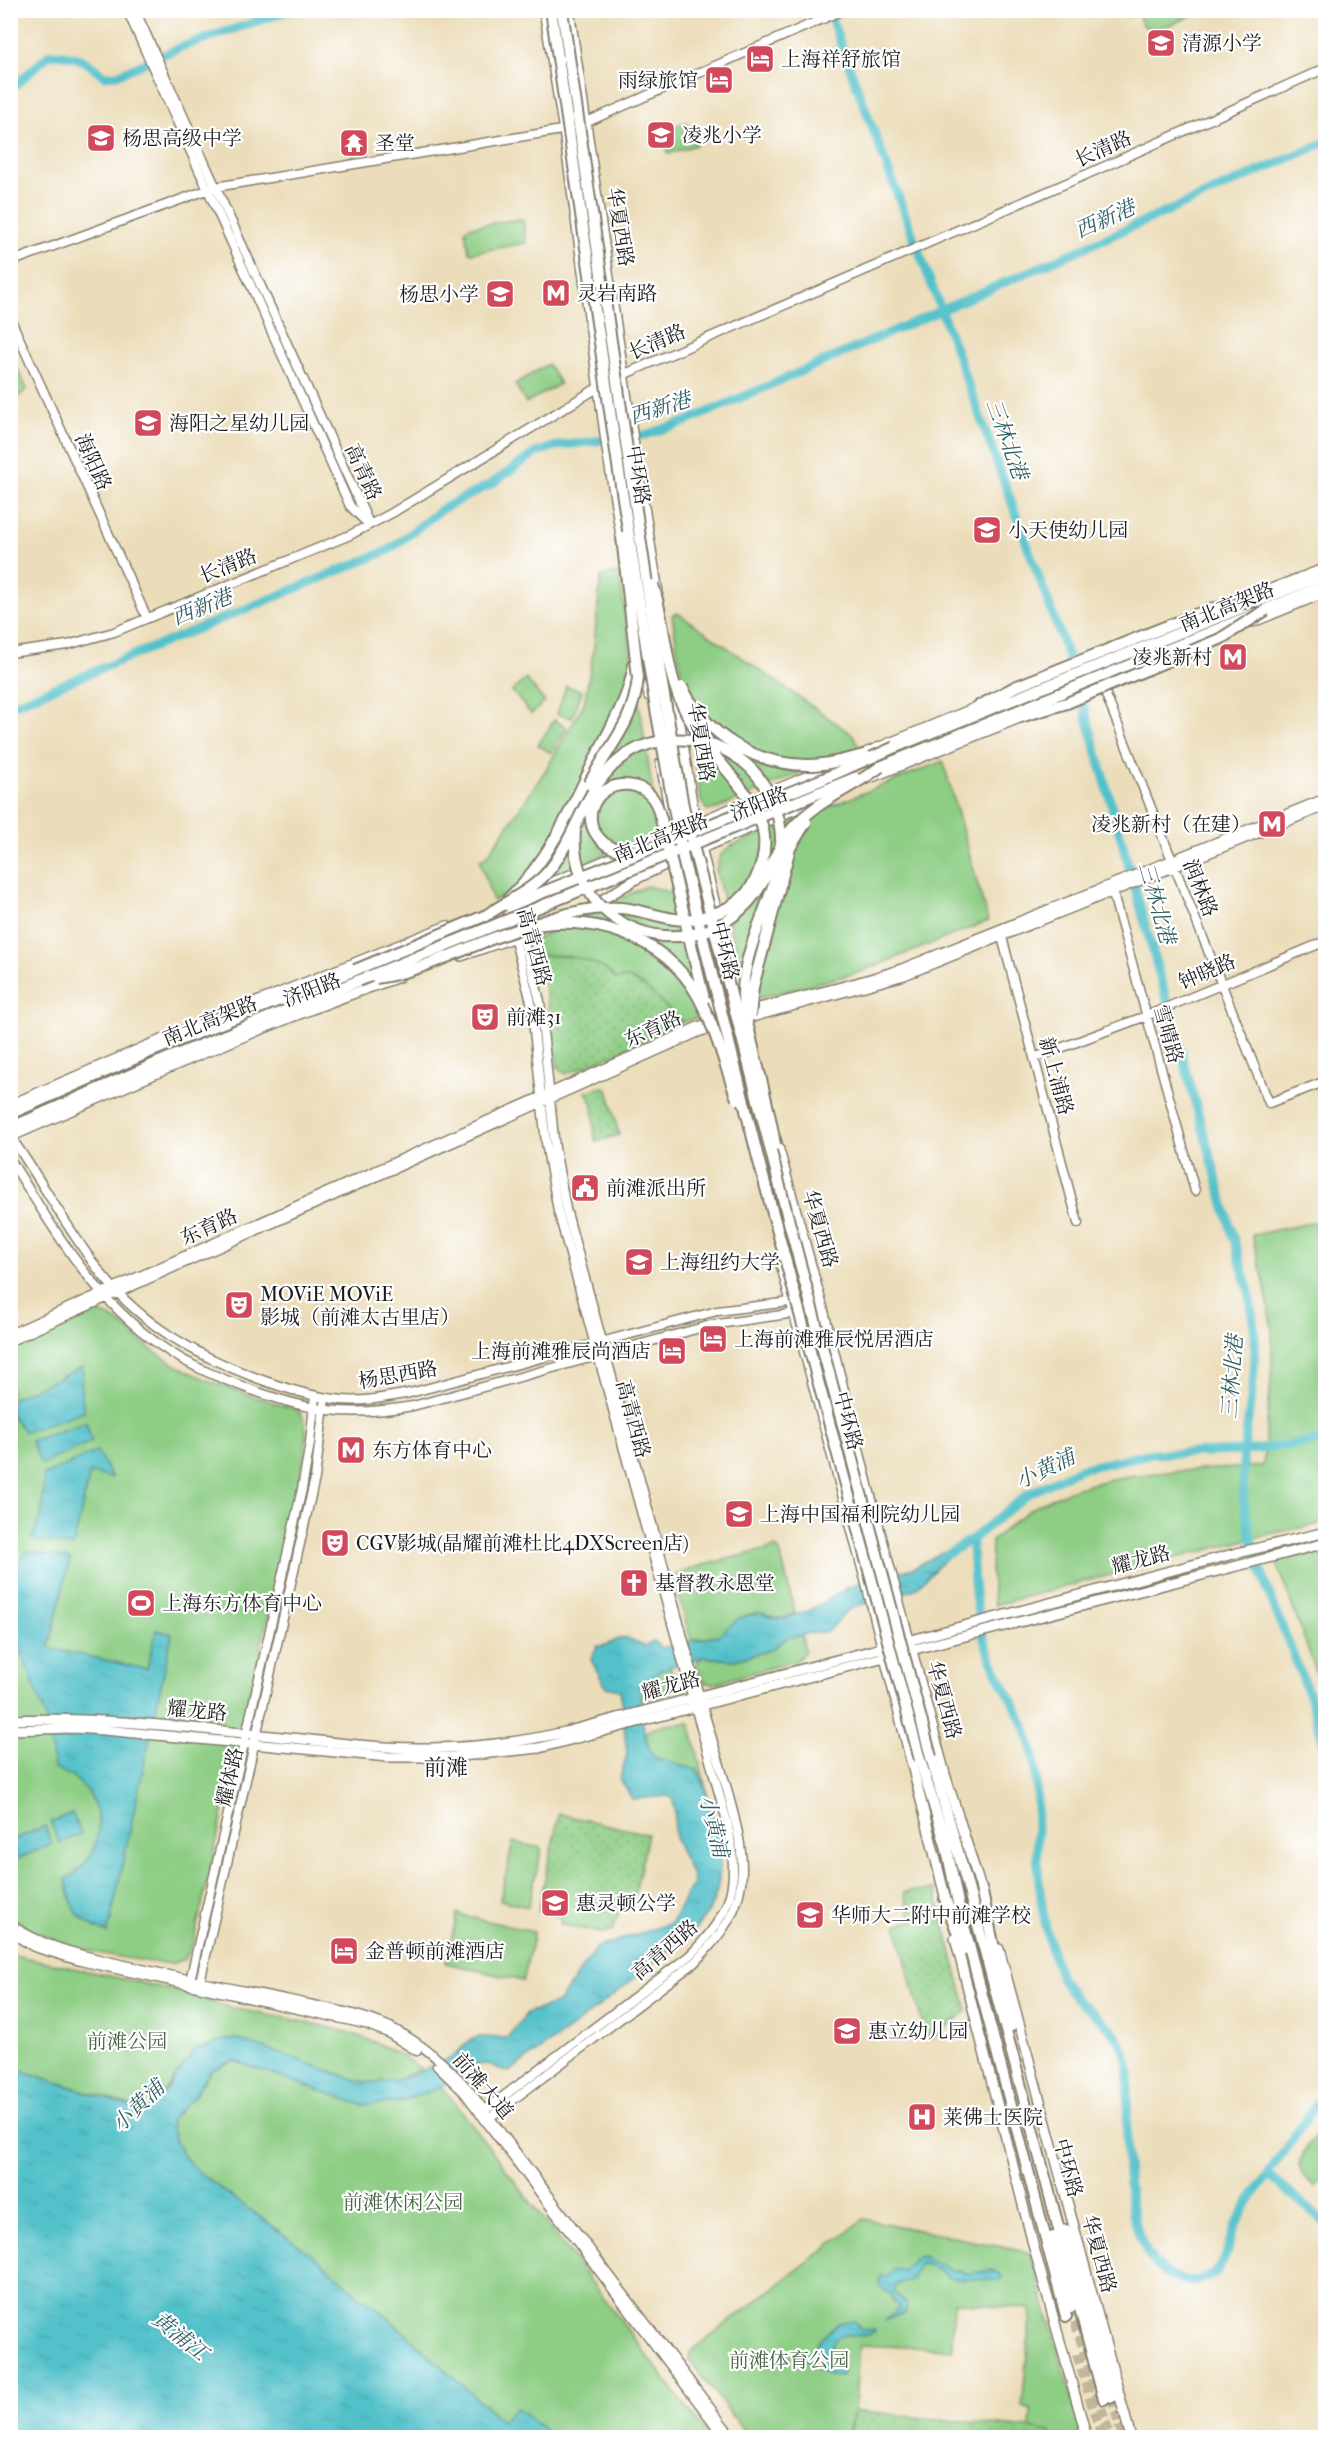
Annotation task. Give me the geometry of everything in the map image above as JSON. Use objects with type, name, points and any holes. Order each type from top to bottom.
[{"type":"highway","name":"中环路","points":[[551,10],[620,479],[656,709],[684,863],[759,1158],[920,1760],[979,1910],[1108,2398],[966,1880]]},
{"type":"highway","name":"中环路","points":[[562,10],[642,552],[683,806],[789,1222],[931,1757],[951,1843],[955,1881],[958,1903],[1069,2311],[964,1902],[955,1881]]},
{"type":"highway","points":[[620,479],[626,583],[638,678],[631,714],[579,804],[574,838],[577,865],[584,882],[608,914],[626,926],[646,934],[669,937],[697,934],[722,924],[739,913],[757,892],[789,831],[813,807],[862,781],[880,767]]},
{"type":"highway","points":[[358,981],[394,974],[520,933],[574,912],[622,908],[690,919],[717,914],[735,904],[751,889],[763,864],[764,827],[748,795],[709,748],[692,723],[680,699],[670,664],[655,590],[642,552]]},
{"type":"highway","name":"南北高架路","points":[[10,1128],[157,1063],[880,767],[1263,605],[1326,574]]},
{"type":"highway","name":"南北高架路","points":[[10,1114],[152,1051],[823,779],[895,747],[1263,605],[1326,585]]},
{"type":"highway","points":[[977,707],[1015,687],[1210,609],[1263,605]]},
{"type":"highway","points":[[1020,717],[1067,701],[1220,639],[1263,605]]},
{"type":"highway","points":[[506,902],[537,869],[563,826],[627,697],[635,651]]},
{"type":"highway","points":[[670,664],[687,697],[704,721],[731,744],[760,758],[789,764],[812,765],[839,762],[895,747]]},
{"type":"highway","points":[[485,916],[540,879],[550,868],[567,844],[599,780],[615,763],[631,751],[666,740],[686,740],[716,746],[736,756],[761,778],[778,813],[782,841],[778,870],[747,955],[743,995],[769,1111],[789,1222]]},
{"type":"highway","points":[[654,846],[632,852],[616,850],[603,845],[594,829],[591,813],[596,800],[604,791],[620,784],[634,786],[654,801],[661,819],[691,952],[717,1024],[759,1158]]},
{"type":"highway","points":[[752,1040],[750,1019],[753,987],[790,848],[800,830],[828,800]]},
{"type":"highway","points":[[520,933],[570,923],[619,931],[672,963],[717,1024]]},
{"type":"highway","points":[[981,1888],[1011,2026]]},
{"type":"highway","points":[[945,1899],[990,2021]]},
{"type":"main road","points":[[544,10],[564,131],[607,449],[678,859],[717,1024],[865,1578],[1034,2248],[1087,2438]]},
{"type":"main road","name":"华夏西路","points":[[569,10],[633,446],[701,849],[742,1016],[823,1309],[945,1774],[1013,1997],[1131,2438]]},
{"type":"main road","name":"济阳路","points":[[10,1106],[149,1045],[506,902],[977,707],[1326,568]]},
{"type":"main road","points":[[1067,701],[1326,592]]},
{"type":"main road","name":"济阳路","points":[[11,1137],[161,1070],[325,1004],[591,907],[638,878],[678,859],[1020,717]]},
{"type":"main road","name":"耀龙路","points":[[998,1622],[1237,1553],[1326,1532]]},
{"type":"main road","name":"耀龙路","points":[[10,1720],[74,1728],[185,1733],[388,1757],[452,1757],[540,1748],[621,1723],[962,1631],[1326,1543]]},
{"type":"main road","name":"耀龙路","points":[[10,1730],[38,1724]]},
{"type":"street","name":"高青路","points":[[127,10],[158,69],[212,189],[350,506],[369,525]]},
{"type":"street","name":"高青路","points":[[135,10],[147,46]]},
{"type":"street","points":[[10,262],[212,189],[564,131],[841,11]]},
{"type":"street","name":"长清路","points":[[10,653],[83,641],[147,618],[369,525],[599,386],[624,374],[1326,68]]},
{"type":"street","name":"海阳路","points":[[10,318],[147,618]]},
{"type":"street","name":"润林路","points":[[1098,687],[1269,1103],[1326,1080]]},
{"type":"street","points":[[1323,803],[1326,818]]},
{"type":"street","name":"东育路","points":[[742,1016],[903,976],[1323,803]]},
{"type":"street","name":"东育路","points":[[10,1341],[116,1290],[717,1024],[874,978],[1113,888]]},
{"type":"street","name":"雪晴路","points":[[1113,888],[1195,1191]]},
{"type":"street","name":"高青西路","points":[[485,2116],[689,1956],[709,1937],[719,1923],[732,1887],[733,1848],[698,1702],[599,1342],[556,1200],[546,1098],[520,933],[506,902]]},
{"type":"street","name":"新上浦路","points":[[1002,937],[1078,1223]]},
{"type":"street","name":"钟晓路","points":[[1034,1058],[1149,1015],[1326,941]]},
{"type":"street","name":"杨思西路","points":[[11,1137],[89,1257],[116,1290],[155,1326],[201,1355],[278,1386],[325,1398],[365,1400],[410,1393],[717,1311],[820,1298]]},
{"type":"street","name":"杨思西路","points":[[10,1159],[79,1264],[104,1296],[148,1336],[195,1366],[273,1398],[313,1408],[366,1413],[413,1406],[723,1322],[823,1309]]},
{"type":"street","name":"东育路","points":[[10,1334],[104,1296]]},
{"type":"street","name":"耀体路","points":[[189,1983],[305,1476],[315,1396]]},
{"type":"street","name":"耀体路","points":[[199,1985],[315,1478],[325,1398]]},
{"type":"street","name":"前滩大道","points":[[10,1924],[29,1936],[63,1950],[189,1983]]},
{"type":"street","points":[[13,1935],[63,1950]]},
{"type":"street","name":"前滩大道","points":[[13,1935],[51,1953],[365,2024],[388,2033],[436,2061],[456,2080],[485,2116],[733,2438]]},
{"type":"street","name":"前滩大道","points":[[485,2116],[725,2438]]},
{"type":"green space","points":[[1129,10],[1200,11],[1174,24],[1154,29],[1146,27],[1141,22],[1139,11],[1127,17],[1125,12]]},
{"type":"green space","points":[[687,122],[696,145],[668,154],[660,131]]},
{"type":"green space","points":[[523,220],[526,243],[469,252],[465,230],[469,227]]},
{"type":"green space","points":[[11,356],[27,389],[10,403]]},
{"type":"green space","points":[[548,364],[560,384],[526,403],[515,384]]},
{"type":"green space","points":[[619,573],[659,832],[493,901],[480,861],[490,852],[545,771],[584,704],[593,654],[601,576]]},
{"type":"green space","points":[[678,613],[853,735],[859,747],[717,809],[707,810],[701,801],[672,615]]},
{"type":"green space","points":[[526,679],[545,702],[531,714],[512,691]]},
{"type":"green space","points":[[566,686],[582,691],[572,718],[557,714]]},
{"type":"green space","points":[[554,720],[567,728],[551,753],[538,745]]},
{"type":"green space","points":[[943,761],[988,921],[860,972],[747,1001],[716,870],[720,856],[731,846]]},
{"type":"green space","points":[[646,886],[683,898],[715,1014],[682,1022],[645,987],[629,978],[616,979],[608,971],[579,958],[536,955],[534,940]]},
{"type":"green space","points":[[536,955],[579,958],[608,971],[616,979],[629,977],[645,987],[682,1022],[637,1045],[566,1074],[558,1067],[545,988]]},
{"type":"green space","points":[[602,1087],[607,1088],[609,1092],[619,1135],[595,1142],[593,1104],[586,1092]]},
{"type":"green space","points":[[1325,1220],[1325,1523],[1269,1534],[994,1605],[991,1571],[992,1540],[1036,1506],[1064,1493],[1120,1478],[1175,1471],[1263,1466],[1272,1369],[1272,1329],[1264,1282],[1252,1235]]},
{"type":"green space","name":"上海东方体育中心","points":[[95,1313],[116,1320],[162,1357],[198,1376],[236,1391],[295,1409],[302,1415],[305,1424],[306,1446],[301,1470],[193,1944],[185,1959],[172,1964],[109,1955],[66,1944],[27,1927],[11,1915],[11,1349]]},
{"type":"green space","points":[[776,1547],[780,1552],[795,1613],[779,1619],[754,1613],[743,1617],[716,1636],[691,1640],[674,1581],[675,1575],[703,1565]]},
{"type":"green space","points":[[1326,1550],[1325,1700],[1276,1561]]},
{"type":"green space","points":[[802,1636],[805,1652],[797,1660],[713,1684],[703,1682],[696,1663],[703,1657],[734,1660],[770,1650],[789,1637]]},
{"type":"green space","points":[[670,1666],[674,1682],[669,1693],[641,1701],[641,1682],[652,1679],[660,1670]]},
{"type":"green space","points":[[689,1723],[709,1800],[705,1791],[650,1752],[645,1732],[663,1725]]},
{"type":"green space","points":[[559,1814],[648,1834],[632,1907],[619,1913],[613,1930],[605,1934],[560,1924],[561,1917],[538,1911]]},
{"type":"green space","points":[[513,1842],[542,1848],[528,1907],[500,1900]]},
{"type":"green space","points":[[935,1889],[967,2011],[931,2039],[925,2034],[896,1925],[912,1921],[904,1892]]},
{"type":"green space","points":[[457,1914],[534,1932],[523,1981],[446,1963]]},
{"type":"green space","name":"前滩公园","points":[[10,1954],[182,1992],[243,2010],[335,2029],[365,2038],[393,2051],[421,2069],[397,2080],[365,2083],[236,2039],[222,2041],[194,2051],[155,2104],[137,2108],[11,2067]]},
{"type":"green space","name":"前滩休闲公园","points":[[234,2061],[362,2105],[402,2102],[440,2086],[457,2105],[709,2437],[553,2437],[516,2407],[502,2422],[377,2308],[359,2296],[318,2259],[199,2173],[189,2162],[173,2134],[171,2119],[194,2096],[211,2070]]},
{"type":"green space","points":[[1325,2123],[1325,2175],[1315,2187],[1306,2179],[1300,2167],[1303,2154]]},
{"type":"green space","name":"前滩体育公园","points":[[864,2219],[1031,2253],[1082,2437],[1050,2437],[1050,2432],[1030,2428],[1031,2410],[1022,2407],[1031,2309],[954,2302],[952,2349],[859,2345],[855,2405],[847,2437],[809,2437],[799,2427],[784,2437],[749,2437],[689,2360],[689,2355],[692,2350]]},
{"type":"green space","points":[[853,2411],[1051,2432],[1050,2438],[849,2438]]},
{"type":"water","points":[[83,1367],[81,1388],[84,1411],[25,1432],[11,1415],[11,1399]]},
{"type":"water","points":[[86,1422],[92,1441],[41,1464],[31,1441]]},
{"type":"water","points":[[97,1451],[112,1478],[90,1473],[73,1547],[32,1540],[42,1511],[44,1475]]},
{"type":"water","points":[[26,1551],[70,1559],[49,1648],[147,1669],[156,1630],[172,1634],[108,1933],[89,1924],[78,1914],[66,1879],[81,1867],[92,1853],[97,1836],[98,1820],[94,1803],[85,1788],[72,1777],[54,1769],[50,1736],[43,1709],[11,1625],[10,1582]]},
{"type":"water","name":"黄浦江","points":[[954,1551],[915,1589],[854,1607],[845,1613],[829,1631],[789,1637],[770,1650],[734,1660],[703,1657],[660,1670],[652,1679],[641,1682],[641,1710],[650,1751],[654,1757],[697,1770],[700,1775],[717,1835],[719,1882],[711,1906],[693,1932],[574,2026],[509,2072],[487,2064],[478,2065],[423,2094],[378,2104],[362,2105],[234,2061],[211,2070],[194,2096],[171,2119],[171,2127],[179,2149],[199,2173],[318,2259],[359,2296],[377,2308],[502,2421],[516,2407],[553,2437],[11,2438],[11,2067],[137,2109],[152,2106],[164,2094],[194,2051],[222,2041],[237,2039],[365,2083],[397,2080],[410,2076],[452,2057],[472,2039],[507,2038],[527,2013],[558,2003],[596,1948],[671,1923],[693,1883],[675,1837],[675,1808],[672,1798],[668,1796],[632,1799],[620,1779],[627,1754],[620,1690],[606,1687],[591,1660],[597,1646],[625,1638],[644,1646],[654,1641],[661,1648],[717,1636],[740,1618],[750,1615],[761,1613],[772,1618],[784,1619],[810,1610],[854,1584],[914,1568],[942,1552]]},
{"type":"water","points":[[72,1813],[81,1834],[59,1843],[51,1822]]},
{"type":"water","points":[[45,1826],[52,1844],[17,1859],[11,1841]]},
{"type":"water","points":[[922,2256],[951,2270],[961,2270],[968,2274],[991,2270],[1001,2274],[1002,2277],[1000,2280],[948,2278],[935,2268],[919,2264],[912,2280],[896,2284],[895,2287],[897,2295],[906,2303],[906,2312],[884,2321],[898,2310],[898,2306],[892,2299],[892,2294],[879,2286],[881,2276],[887,2277],[895,2269],[902,2271],[915,2258]]},
{"type":"water","points":[[854,2321],[861,2330],[874,2330],[874,2332],[869,2335],[840,2336],[836,2340],[831,2354],[833,2360],[843,2370],[842,2376],[829,2375],[807,2360],[815,2346],[835,2326],[842,2322]]},
{"type":"waterway","points":[[10,90],[50,54],[67,55],[80,59],[104,76],[117,75],[181,47],[290,10]]},
{"type":"waterway","name":"三林北港","points":[[828,10],[941,310],[1066,651],[1084,707],[1249,1293],[1255,1332],[1255,1358],[1243,1460],[1244,1501],[1259,1566],[1308,1692],[1326,1756]]},
{"type":"waterway","name":"西新港","points":[[626,437],[645,435],[685,422],[1326,142]]},
{"type":"waterway","name":"西新港","points":[[10,706],[389,550],[442,509],[493,483],[535,453],[556,446],[613,439]]},
{"type":"waterway","name":"小黄浦","points":[[943,1557],[972,1539],[1028,1494],[1079,1469],[1148,1454],[1244,1451],[1326,1440]]},
{"type":"waterway","points":[[972,1539],[974,1585],[981,1629],[991,1659],[1025,1728],[1033,1754],[1037,1788],[1039,1877],[1042,1908],[1049,1939],[1058,1970],[1066,1985],[1075,1997],[1108,2026],[1117,2037],[1124,2052],[1129,2071],[1127,2122],[1129,2186],[1134,2217],[1143,2244],[1156,2265],[1176,2278],[1191,2281],[1215,2273],[1222,2263],[1242,2213],[1326,2090]]},
{"type":"waterway","name":"三林北港","points":[[1268,2175],[1326,2223]]},
{"type":"tunnel","points":[[1071,2307],[1110,2438]]},
{"type":"tunnel","points":[[1077,2354],[1102,2438]]},
{"type":"tunnel","points":[[1112,2397],[1123,2438]]},
{"type":"place","name":"清源小学","points":[[1161,43]]},
{"type":"place","name":"上海祥舒旅馆","points":[[760,59]]},
{"type":"place","name":"雨绿旅馆","points":[[719,80]]},
{"type":"place","name":"凌兆小学","points":[[661,135]]},
{"type":"place","name":"杨思高级中学","points":[[101,138]]},
{"type":"place","name":"圣堂","points":[[354,143]]},
{"type":"place","name":"灵岩南路","points":[[556,293]]},
{"type":"place","name":"杨思小学","points":[[500,294]]},
{"type":"place","name":"海阳之星幼儿园","points":[[148,423]]},
{"type":"place","name":"小天使幼儿园","points":[[987,530]]},
{"type":"place","name":"凌兆新村","points":[[1233,657]]},
{"type":"place","name":"凌兆新村（在建）","points":[[1272,824]]},
{"type":"place","name":"前滩31","points":[[485,1017]]},
{"type":"place","name":"前滩派出所","points":[[585,1188]]},
{"type":"place","name":"上海纽约大学","points":[[639,1262]]},
{"type":"place","name":"MOViE MOViE 影城（前滩太古里店）","points":[[239,1305]]},
{"type":"place","name":"上海前滩雅辰悦居酒店","points":[[713,1339]]},
{"type":"place","name":"上海前滩雅辰尚酒店","points":[[672,1351]]},
{"type":"place","name":"东方体育中心","points":[[351,1450]]},
{"type":"place","name":"上海中国福利院幼儿园","points":[[739,1514]]},
{"type":"place","name":"CGV影城(晶耀前滩杜比4DXScreen店)","points":[[335,1543]]},
{"type":"place","name":"基督教永恩堂","points":[[634,1583]]},
{"type":"place","name":"上海东方体育中心","points":[[141,1603]]},
{"type":"place","name":"惠灵顿公学","points":[[555,1903]]},
{"type":"place","name":"华师大二附中前滩学校","points":[[810,1915]]},
{"type":"place","name":"金普顿前滩酒店","points":[[344,1951]]},
{"type":"place","name":"惠立幼儿园","points":[[847,2031]]},
{"type":"place","name":"莱佛士医院","points":[[922,2117]]},
{"type":"district","name":"前滩","points":[[446,1768]]}]
